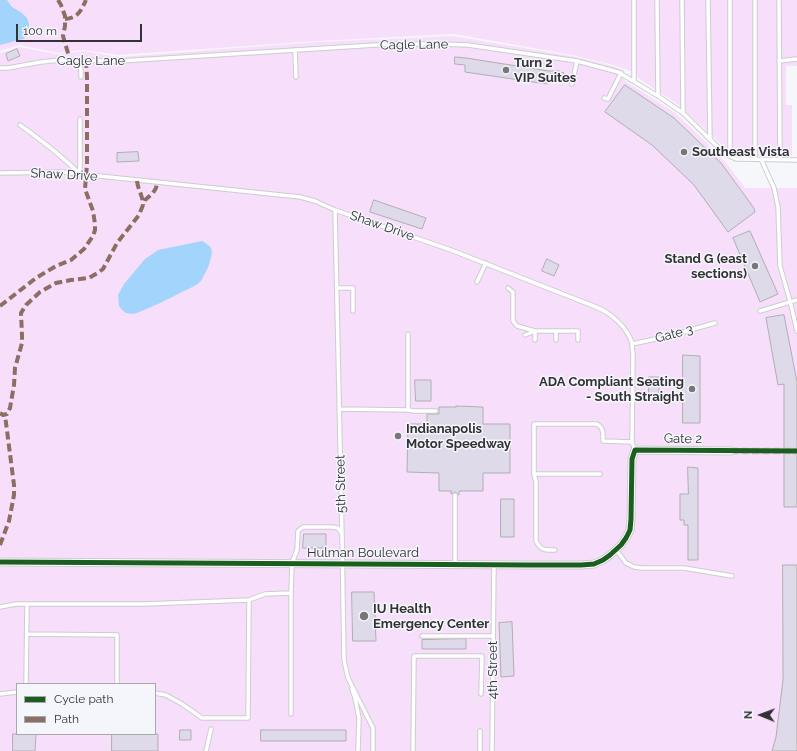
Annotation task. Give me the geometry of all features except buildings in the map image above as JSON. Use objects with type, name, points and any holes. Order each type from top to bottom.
[{"type":"street","name":"Gate 2","points":[[635,450],[731,451]]},
{"type":"street","name":"Hulman Boulevard","points":[[0,562],[494,565],[594,564],[603,560],[616,550],[626,538],[630,530],[632,507],[632,459],[635,450]]},
{"type":"lane","points":[[634,0],[634,81]]},
{"type":"lane","points":[[657,0],[658,96]]},
{"type":"lane","points":[[682,0],[683,113]]},
{"type":"lane","points":[[708,0],[710,140]]},
{"type":"lane","points":[[730,0],[730,156]]},
{"type":"lane","points":[[755,0],[755,160]]},
{"type":"lane","points":[[779,0],[780,160]]},
{"type":"lane","name":"Cagle Lane","points":[[0,68],[61,60],[120,61],[392,44],[459,44],[577,61],[621,73],[683,113],[721,151],[736,159],[797,160]]},
{"type":"lane","points":[[295,50],[296,77]]},
{"type":"lane","points":[[79,60],[81,77]]},
{"type":"lane","points":[[779,61],[797,60]]},
{"type":"lane","points":[[572,84],[577,61]]},
{"type":"lane","points":[[604,98],[608,99],[621,73]]},
{"type":"lane","points":[[80,119],[80,174]]},
{"type":"lane","points":[[20,125],[45,143],[80,174]]},
{"type":"lane","points":[[761,160],[774,188],[778,207],[780,266],[797,331]]},
{"type":"lane","name":"Shaw Drive","points":[[0,173],[61,172],[295,196],[315,201],[335,210],[431,242],[600,309],[624,329],[632,344],[632,442],[635,450]]},
{"type":"lane","name":"5th Street","points":[[335,210],[343,564],[343,652],[344,666],[348,678],[373,728],[373,751]]},
{"type":"lane","points":[[477,282],[486,263]]},
{"type":"lane","points":[[337,288],[352,288],[353,311]]},
{"type":"lane","points":[[508,288],[513,292],[513,321],[517,326],[535,331],[578,331],[578,340]]},
{"type":"lane","points":[[760,310],[797,300]]},
{"type":"lane","points":[[508,311],[513,311]]},
{"type":"lane","name":"Gate 3","points":[[632,344],[669,336],[715,323]]},
{"type":"lane","points":[[525,335],[535,331]]},
{"type":"lane","points":[[535,331],[535,340]]},
{"type":"lane","points":[[556,331],[556,340]]},
{"type":"lane","points":[[408,334],[408,410]]},
{"type":"lane","points":[[339,409],[436,411]]},
{"type":"lane","points":[[555,550],[545,550],[539,547],[536,541],[534,424],[597,424],[601,426],[603,441],[632,442]]},
{"type":"lane","points":[[534,474],[600,474]]},
{"type":"lane","points":[[455,564],[456,495]]},
{"type":"lane","points":[[290,714],[292,563],[297,550],[297,534],[303,527],[332,527],[338,528],[342,535]]},
{"type":"lane","points":[[616,550],[626,563],[634,567],[684,568],[732,576]]},
{"type":"lane","name":"4th Street","points":[[492,751],[494,565]]},
{"type":"lane","points":[[0,607],[16,604],[145,604],[249,600],[265,594],[291,593]]},
{"type":"lane","points":[[156,693],[166,695],[202,718],[248,718],[249,600]]},
{"type":"lane","points":[[26,683],[27,604]]},
{"type":"lane","points":[[26,634],[117,635],[117,683]]},
{"type":"lane","points":[[422,636],[493,636]]},
{"type":"lane","points":[[414,751],[414,656],[482,656],[481,694]]},
{"type":"lane","points":[[348,678],[355,698],[359,718],[358,751]]},
{"type":"lane","points":[[0,694],[16,692]]},
{"type":"lane","points":[[206,751],[211,729]]},
{"type":"lane","points":[[480,731],[480,751]]},
{"type":"shaded area","points":[[0,0],[797,0],[797,66],[786,66],[786,105],[792,105],[792,156],[744,156],[731,153],[680,106],[635,76],[634,72],[572,55],[454,34],[318,41],[119,55],[83,50],[58,53],[19,45],[0,51]]},
{"type":"shaded area","name":"Indianapolis Motor Speedway","points":[[453,36],[572,56],[624,70],[624,80],[674,112],[727,164],[745,188],[797,188],[797,751],[0,751],[0,53],[19,47],[58,54],[84,51],[118,57],[317,42]]},
{"type":"water","points":[[0,0],[7,0],[12,7],[27,18],[29,24],[28,34],[23,39],[0,45]]},
{"type":"water","points":[[202,241],[210,247],[212,254],[208,268],[199,283],[165,301],[137,313],[126,313],[122,310],[119,306],[118,295],[124,284],[145,259],[158,250]]},
{"type":"tunnel","points":[[731,451],[797,451]]},
{"type":"marked path","points":[[58,0],[65,16],[63,36],[70,60]]},
{"type":"marked path","points":[[65,19],[76,15],[86,0]]},
{"type":"marked path","points":[[0,306],[36,278],[56,266],[71,260],[84,249],[93,236],[95,230],[93,211],[85,189],[87,164],[86,60]]},
{"type":"marked path","points":[[137,181],[143,205]]},
{"type":"marked path","points":[[0,413],[3,415],[7,414],[10,408],[15,368],[22,343],[21,313],[26,305],[40,292],[56,283],[89,278],[103,269],[117,243],[139,215],[145,200],[153,193],[157,183]]},
{"type":"marked path","points":[[0,545],[9,521],[14,495],[5,415]]},
{"type":"cycle path","points":[[0,562],[530,565],[594,564],[603,560],[621,545],[630,530],[632,459],[635,450],[797,451]]},
{"type":"place","name":"Turn 2 VIP Suites","points":[[506,70]]},
{"type":"place","name":"Southeast Vista","points":[[684,152]]},
{"type":"place","name":"Stand G (east sections)","points":[[755,266]]},
{"type":"place","name":"ADA Compliant Seating - South Straight","points":[[692,389]]},
{"type":"place","name":"Indianapolis Motor Speedway","points":[[398,436]]},
{"type":"place","name":"IU Health Emergency Center","points":[[364,616]]}]
